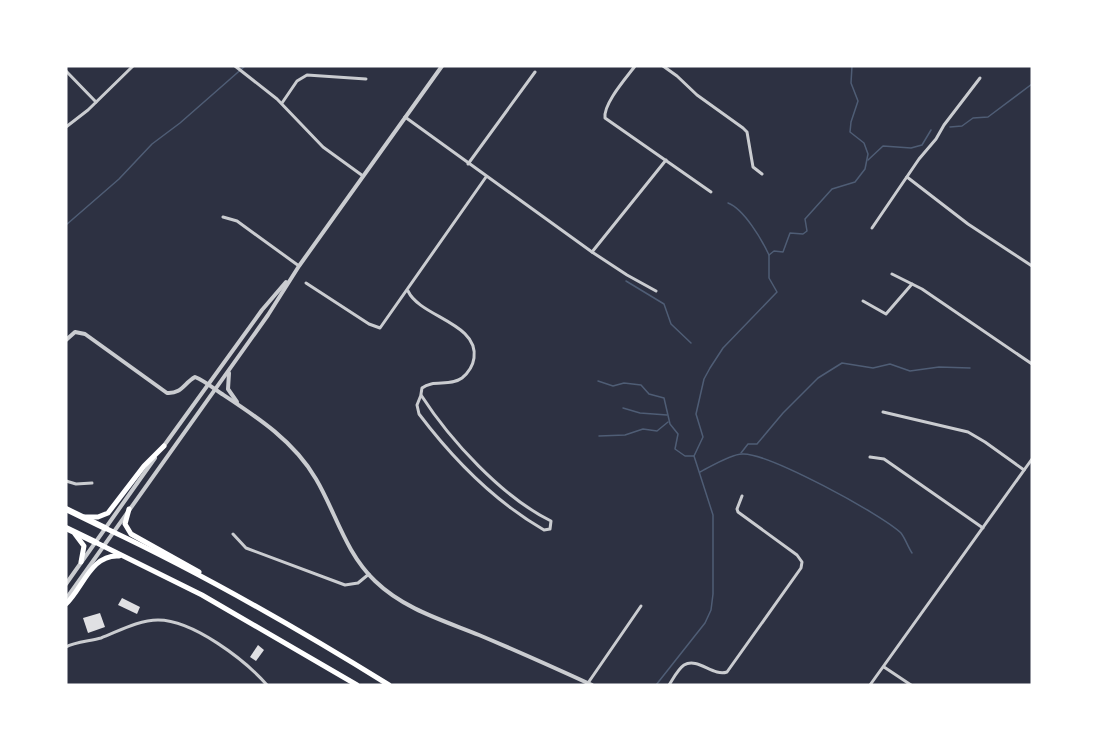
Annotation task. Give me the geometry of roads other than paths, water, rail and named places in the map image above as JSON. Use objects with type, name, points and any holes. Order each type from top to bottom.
[{"type":"highway","points":[[81,516],[98,517],[108,513],[144,466],[164,446]]},
{"type":"highway","points":[[66,509],[223,588],[389,685]]},
{"type":"highway","points":[[129,509],[125,524],[131,534],[190,566],[223,588]]},
{"type":"highway","points":[[66,528],[222,607],[357,685]]},
{"type":"highway","points":[[66,528],[81,541],[84,549],[81,562]]},
{"type":"highway","points":[[66,604],[100,560],[109,556],[125,556]]},
{"type":"street","points":[[66,127],[133,66]]},
{"type":"street","points":[[235,66],[282,103],[323,147],[363,176]]},
{"type":"street","points":[[66,584],[208,384],[262,310],[299,266],[442,66]]},
{"type":"street","points":[[635,66],[604,112],[605,118],[711,192]]},
{"type":"street","points":[[663,66],[747,132],[753,167],[762,174]]},
{"type":"street","points":[[66,71],[96,102]]},
{"type":"street","points":[[468,164],[536,72]]},
{"type":"street","points":[[282,103],[297,81],[307,75],[366,79]]},
{"type":"street","points":[[872,228],[980,78]]},
{"type":"street","points":[[405,117],[591,252],[627,276],[656,291]]},
{"type":"street","points":[[591,252],[666,160]]},
{"type":"street","points":[[306,283],[377,328],[384,325],[408,291],[414,278],[486,177]]},
{"type":"street","points":[[907,177],[969,224],[1032,266]]},
{"type":"street","points":[[224,217],[237,221],[299,266]]},
{"type":"street","points":[[66,599],[268,315],[294,272]]},
{"type":"street","points":[[892,274],[912,284],[1032,364]]},
{"type":"street","points":[[863,301],[886,314],[912,284]]},
{"type":"street","points":[[408,291],[416,302],[465,333],[474,351],[472,366],[464,376],[449,382],[427,384],[422,388],[417,405],[419,414],[467,470],[510,507],[543,530],[550,530],[551,521],[503,488],[454,440],[421,395]]},
{"type":"street","points":[[66,340],[75,332],[85,334],[167,393],[180,391],[195,377],[284,438],[309,469],[349,547],[369,574],[389,593],[420,612],[590,684],[641,606]]},
{"type":"street","points":[[229,370],[228,389],[239,405]]},
{"type":"street","points":[[883,412],[968,432],[1024,470]]},
{"type":"street","points":[[870,457],[884,459],[983,528]]},
{"type":"street","points":[[870,685],[1032,459]]},
{"type":"street","points":[[467,470],[474,472],[478,469],[478,465]]},
{"type":"street","points":[[66,481],[76,484],[92,483]]},
{"type":"street","points":[[669,685],[684,665],[691,663],[717,673],[727,672],[800,572],[802,562],[797,555],[741,516],[737,509],[742,496]]},
{"type":"street","points":[[232,534],[246,548],[345,585],[358,583],[369,574]]},
{"type":"street","points":[[67,644],[88,642],[151,621],[173,622],[227,650],[250,667],[267,685]]},
{"type":"street","points":[[884,666],[911,685]]},
{"type":"waterway","points":[[66,225],[119,179],[152,144],[180,123],[245,66]]},
{"type":"waterway","points":[[656,685],[705,623],[711,610],[713,515],[694,456],[703,437],[696,414],[704,379],[723,348],[777,292],[769,278],[769,255],[774,251],[783,252],[790,233],[803,234],[807,231],[805,219],[832,189],[855,182],[865,169],[868,154],[864,143],[850,132],[858,101],[851,83],[852,66]]},
{"type":"waterway","points":[[950,127],[962,126],[973,118],[988,117],[1032,84]]},
{"type":"waterway","points":[[868,160],[883,146],[911,148],[922,145],[931,130]]},
{"type":"waterway","points":[[728,203],[746,218],[769,255]]},
{"type":"waterway","points":[[626,281],[664,304],[671,324],[691,343]]},
{"type":"waterway","points":[[741,453],[748,444],[757,444],[783,413],[818,378],[842,363],[873,368],[890,364],[910,371],[939,367],[970,368]]},
{"type":"waterway","points":[[598,381],[613,386],[624,383],[641,385],[649,394],[664,398],[670,424],[678,434],[675,449],[685,456],[694,456]]},
{"type":"waterway","points":[[623,408],[640,413],[667,415]]},
{"type":"waterway","points":[[599,436],[625,435],[643,429],[657,431],[668,422]]},
{"type":"waterway","points":[[700,472],[727,458],[742,454],[775,463],[871,512],[901,533],[912,553]]}]
